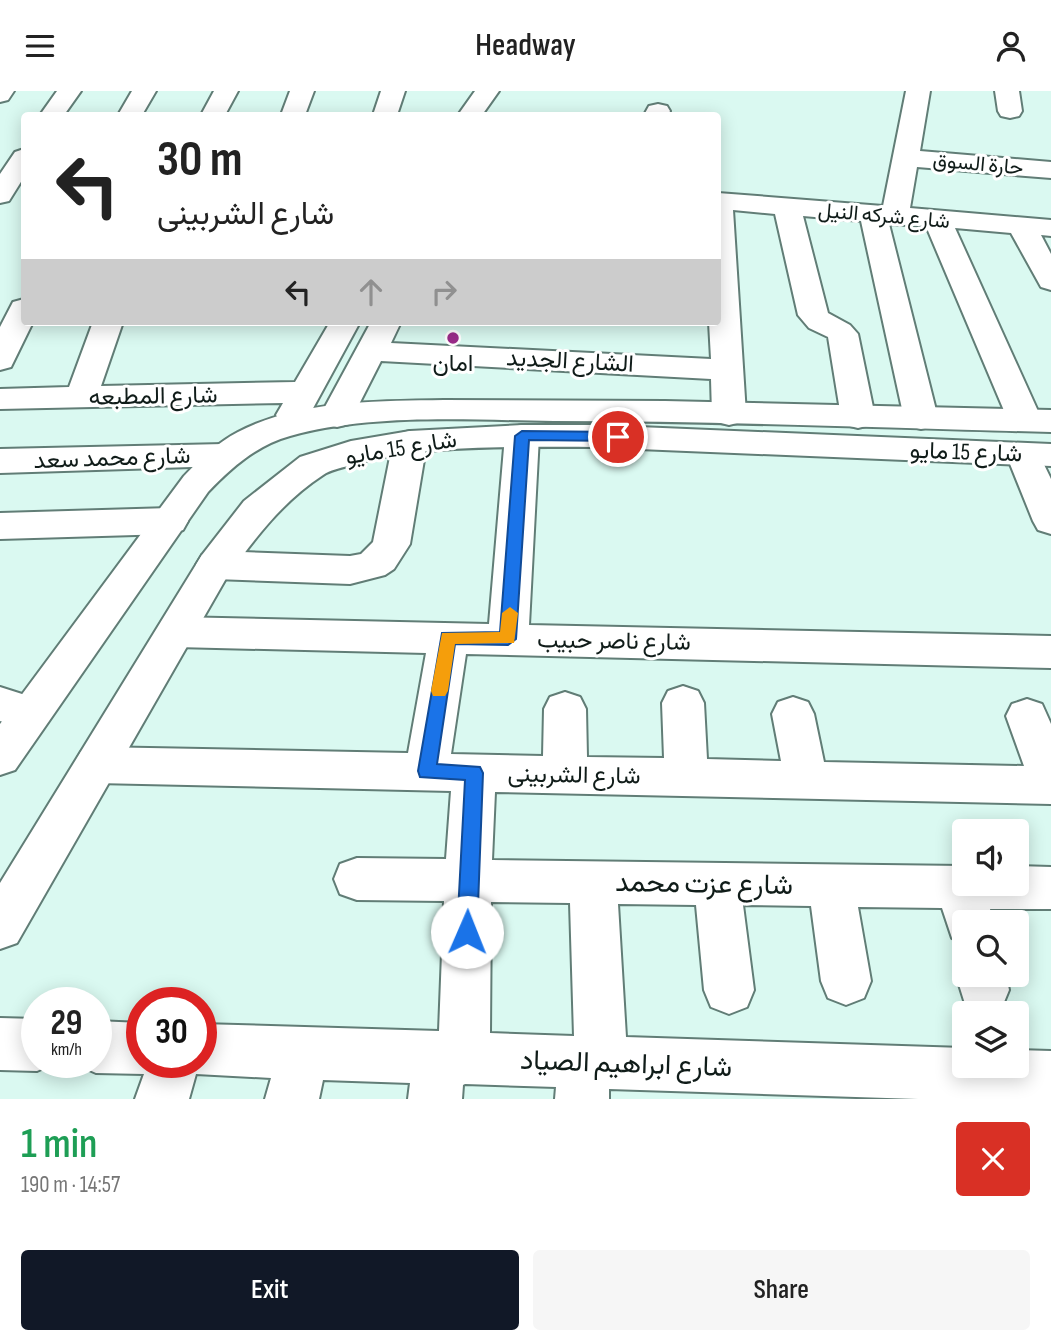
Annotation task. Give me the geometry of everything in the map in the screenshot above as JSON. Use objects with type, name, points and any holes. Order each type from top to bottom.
[{"type":"street","points":[[54,112],[69,91]]},
{"type":"street","points":[[132,112],[144,91]]},
{"type":"street","points":[[215,112],[226,91]]},
{"type":"street","points":[[294,112],[302,91]]},
{"type":"street","points":[[386,112],[393,91]]},
{"type":"street","points":[[472,112],[487,91]]},
{"type":"street","points":[[498,112],[508,91]]},
{"type":"street","points":[[918,91],[906,158],[884,216],[921,418]]},
{"type":"street","name":"حارة السوق","points":[[906,158],[1051,170]]},
{"type":"street","points":[[7,189],[21,163]]},
{"type":"street","name":"شارع شركه النيل","points":[[721,201],[1051,228]]},
{"type":"street","points":[[787,207],[813,315],[821,324],[843,334],[858,417]]},
{"type":"street","points":[[937,220],[1037,438],[1051,521]]},
{"type":"street","points":[[1022,227],[1051,281]]},
{"type":"street","points":[[0,360],[21,314]]},
{"type":"street","points":[[721,322],[728,370],[729,414]]},
{"type":"street","points":[[81,398],[107,326]]},
{"type":"street","points":[[286,425],[343,326]]},
{"type":"street","points":[[337,416],[384,326]]},
{"type":"street","name":"الشارع الجديد","points":[[371,351],[728,370]]},
{"type":"street","name":"شارع المطبعه","points":[[0,399],[305,392]]},
{"type":"street","name":"شارع 15 مايو","points":[[0,757],[15,708],[170,521],[196,484],[224,455],[246,442],[286,425],[337,416],[454,411],[623,410],[921,418],[1037,438]]},
{"type":"street","points":[[508,639],[522,436]]},
{"type":"street","name":"شارع 15 مايو","points":[[0,927],[215,565],[257,510],[312,465],[363,449],[410,442],[522,436],[1037,438]]},
{"type":"street","points":[[215,565],[350,570],[372,565],[382,559],[391,544],[410,442]]},
{"type":"street","name":"شارع محمد سعد","points":[[0,461],[224,455]]},
{"type":"street","points":[[0,526],[170,521]]},
{"type":"street","name":"شارع ناصر حبيب","points":[[176,632],[1051,652]]},
{"type":"street","points":[[427,771],[447,638]]},
{"type":"street","points":[[682,703],[686,777]]},
{"type":"street","points":[[565,709],[565,775]]},
{"type":"street","points":[[793,713],[806,780]]},
{"type":"street","points":[[1027,716],[1051,783]]},
{"type":"street","name":"شارع الشربينى","points":[[96,765],[1051,783]]},
{"type":"street","points":[[446,1072],[468,881],[474,773]]},
{"type":"street","name":"شارع عزت محمد","points":[[357,879],[831,885],[965,904],[1051,888]]},
{"type":"street","points":[[589,1075],[593,882]]},
{"type":"street","points":[[717,884],[729,990]]},
{"type":"street","points":[[831,885],[846,981]]},
{"type":"street","points":[[0,1044],[21,1045]]},
{"type":"street","name":"شارع ابراهيم الصياد","points":[[217,1054],[297,1076],[446,1072],[589,1075],[728,1083],[1027,1084]]},
{"type":"street","points":[[162,1099],[169,1078]]},
{"type":"slow traffic","points":[[439,691],[447,638],[508,639],[510,613]]},
{"type":"place","name":"امان","points":[[453,338]]},
{"type":"route","points":[[467,932],[474,773],[427,771],[447,638],[508,639],[522,436],[618,437]]}]
